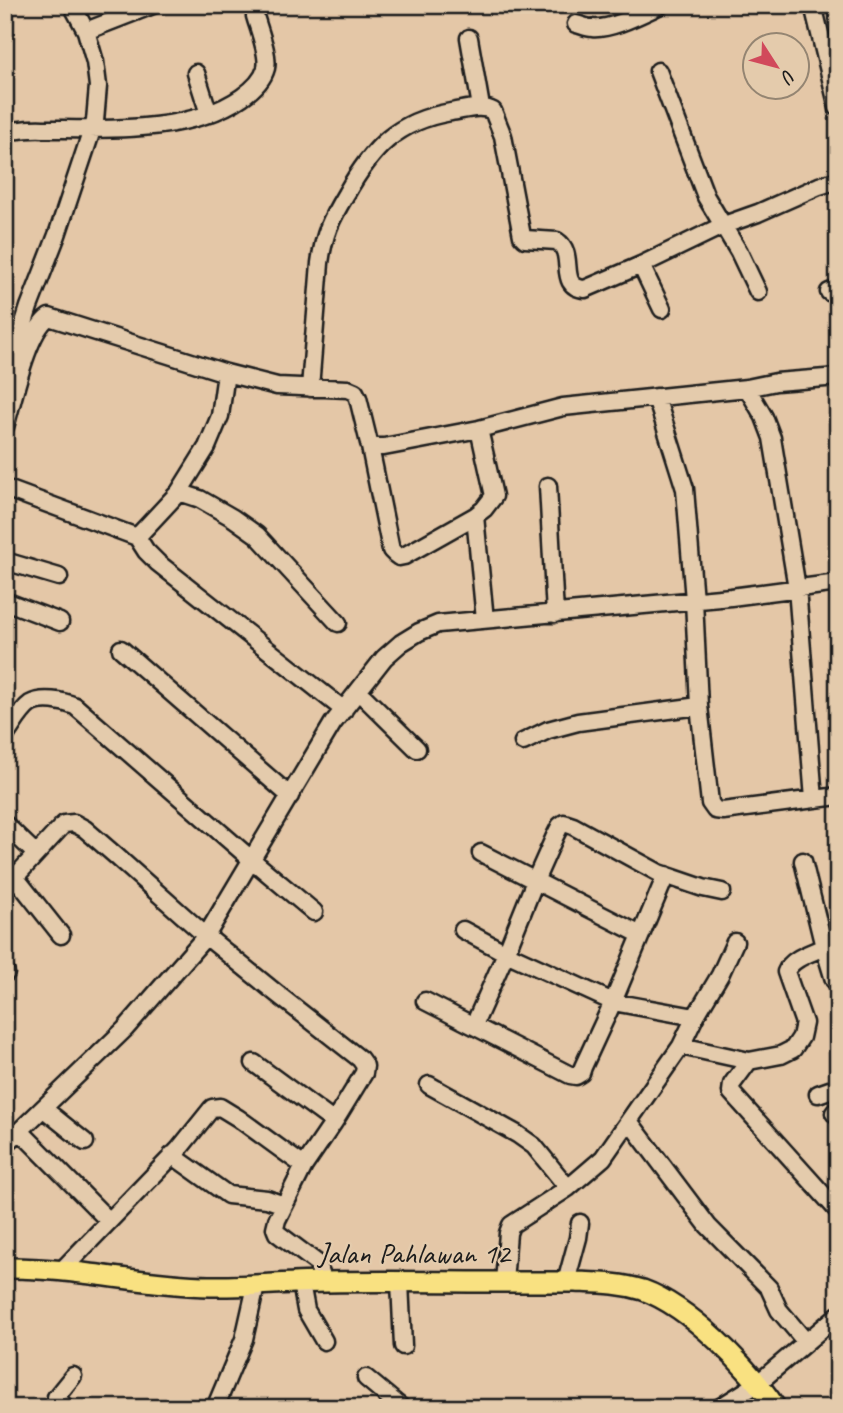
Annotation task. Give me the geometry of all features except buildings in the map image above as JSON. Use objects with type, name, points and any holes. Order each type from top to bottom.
[{"type":"main road","name":"Jalan Pahlawan 12","points":[[5,1268],[61,1271],[172,1285],[256,1286],[324,1282],[620,1283],[646,1291],[669,1303],[711,1336],[776,1408]]},
{"type":"street","points":[[5,384],[29,307],[70,200],[95,121],[98,86],[95,62],[86,31],[72,5]]},
{"type":"street","points":[[86,31],[153,5]]},
{"type":"street","points":[[813,5],[838,108]]},
{"type":"street","points":[[576,24],[601,28],[640,16],[658,6]]},
{"type":"street","points":[[5,131],[40,128],[92,130],[145,126],[191,120],[222,110],[250,91],[266,71],[267,61],[255,16]]},
{"type":"street","points":[[469,38],[481,107]]},
{"type":"street","points":[[658,71],[706,197],[724,225],[758,292]]},
{"type":"street","points":[[196,73],[209,114]]},
{"type":"street","points":[[310,388],[323,243],[328,224],[372,154],[396,132],[431,115],[481,107],[493,111],[499,126],[523,237],[561,243],[566,253],[570,282],[580,289],[641,265],[724,225],[838,180]]},
{"type":"street","points":[[641,265],[662,309]]},
{"type":"street","points":[[5,427],[24,361],[40,325],[49,317],[226,373],[277,386],[348,389],[355,392],[358,398],[391,550],[399,557],[475,516],[494,496],[479,429]]},
{"type":"street","points":[[137,537],[179,492],[207,447],[220,416],[226,373]]},
{"type":"street","points":[[370,447],[384,447],[479,429],[563,407],[838,377]]},
{"type":"street","points":[[747,388],[764,417],[772,438],[797,588],[814,799]]},
{"type":"street","points":[[656,397],[685,489],[699,706],[710,803],[715,810],[723,811],[838,796]]},
{"type":"street","points":[[548,486],[555,614]]},
{"type":"street","points":[[5,488],[137,537],[158,563],[344,710]]},
{"type":"street","points":[[179,492],[200,499],[257,535],[338,623]]},
{"type":"street","points":[[475,516],[485,620]]},
{"type":"street","points":[[5,561],[59,577]]},
{"type":"street","points":[[5,1145],[125,1029],[206,936],[333,723],[384,659],[401,643],[438,624],[694,600],[838,583]]},
{"type":"street","points":[[5,601],[60,622]]},
{"type":"street","points":[[121,649],[290,796]]},
{"type":"street","points":[[358,691],[416,749]]},
{"type":"street","points":[[5,736],[32,703],[55,701],[75,706],[314,912]]},
{"type":"street","points":[[523,742],[548,730],[578,722],[699,706]]},
{"type":"street","points":[[61,935],[10,883],[64,824],[74,823],[116,855],[206,936],[360,1059],[365,1066],[364,1073],[304,1166],[275,1228],[277,1233],[317,1263],[324,1282]]},
{"type":"street","points":[[474,1025],[555,836],[564,823],[666,875],[722,892]]},
{"type":"street","points":[[5,824],[36,854]]},
{"type":"street","points":[[481,853],[640,935]]},
{"type":"street","points":[[803,861],[824,947],[834,980],[838,983]]},
{"type":"street","points":[[425,1001],[576,1076],[580,1073],[613,1002],[666,875]]},
{"type":"street","points":[[463,930],[506,953],[613,1002],[695,1017]]},
{"type":"street","points":[[504,1282],[511,1225],[568,1188],[603,1158],[681,1046],[735,942]]},
{"type":"street","points":[[681,1046],[749,1061],[787,1053],[798,1044],[804,1023],[786,972],[793,962],[824,947]]},
{"type":"street","points":[[749,1061],[732,1084],[731,1092],[838,1211]]},
{"type":"street","points":[[254,1063],[334,1122]]},
{"type":"street","points":[[429,1085],[534,1146],[568,1188]]},
{"type":"street","points":[[818,1094],[838,1087]]},
{"type":"street","points":[[61,1271],[172,1155],[210,1110],[218,1107],[238,1118],[304,1166]]},
{"type":"street","points":[[44,1109],[85,1142]]},
{"type":"street","points":[[629,1121],[708,1226],[769,1288],[779,1310],[806,1342]]},
{"type":"street","points":[[20,1131],[109,1221]]},
{"type":"street","points":[[172,1155],[223,1193],[267,1199],[284,1205]]},
{"type":"street","points":[[566,1282],[580,1223]]},
{"type":"street","points":[[400,1282],[403,1346]]},
{"type":"street","points":[[301,1283],[306,1310],[324,1341]]},
{"type":"street","points":[[215,1408],[244,1339],[256,1286]]},
{"type":"street","points":[[719,1408],[757,1384],[838,1315]]},
{"type":"street","points":[[66,1408],[56,1397],[73,1376]]},
{"type":"street","points":[[366,1378],[401,1408]]}]
